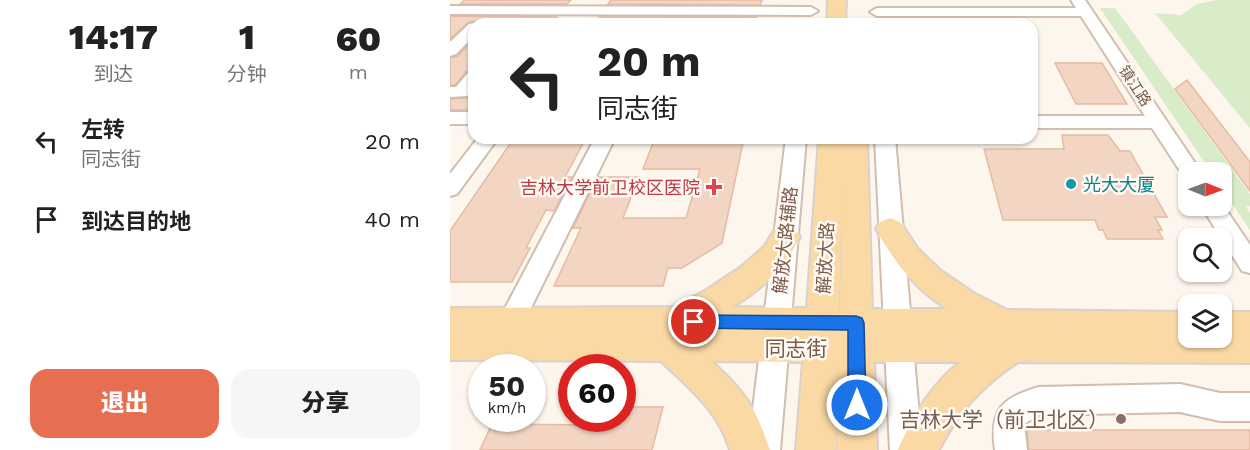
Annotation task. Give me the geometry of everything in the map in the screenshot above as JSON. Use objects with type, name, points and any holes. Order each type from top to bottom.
[{"type":"main road","points":[[836,18],[837,0]]},
{"type":"main road","points":[[853,0],[854,18]]},
{"type":"main road","name":"解放大路","points":[[816,450],[831,144]]},
{"type":"main road","name":"解放大路","points":[[855,144],[857,450]]},
{"type":"main road","points":[[890,229],[910,260],[935,284],[1009,337],[950,400],[929,428],[918,450]]},
{"type":"main road","points":[[750,450],[741,422],[725,398],[672,333],[774,256],[785,237]]},
{"type":"main road","name":"同志街","points":[[450,322],[512,322],[672,333],[1009,337],[1250,348]]},
{"type":"main road","points":[[1232,326],[1250,326]]},
{"type":"main road","name":"同志街","points":[[1009,337],[1178,327]]},
{"type":"main road","name":"同志街","points":[[450,345],[672,333]]},
{"type":"street","points":[[484,18],[508,0]]},
{"type":"street","points":[[576,18],[586,5]]},
{"type":"street","points":[[450,10],[586,5],[665,5],[810,12]]},
{"type":"street","points":[[877,12],[1082,6]]},
{"type":"street","name":"镇江路","points":[[1082,6],[1184,162]]},
{"type":"street","points":[[452,49],[468,32]]},
{"type":"street","points":[[452,49],[468,48]]},
{"type":"street","points":[[450,92],[460,92],[468,83]]},
{"type":"street","points":[[450,118],[468,118]]},
{"type":"street","points":[[1038,122],[1158,122]]},
{"type":"street","points":[[450,189],[484,144]]},
{"type":"street","points":[[512,322],[602,144]]},
{"type":"street","name":"解放大路辅路","points":[[764,450],[795,144]]},
{"type":"street","points":[[885,144],[906,450]]},
{"type":"street","points":[[1219,216],[1250,264]]},
{"type":"street","points":[[1011,450],[1007,429],[1010,417],[1018,407],[1040,401],[1180,398],[1220,407],[1250,407]]},
{"type":"green space","points":[[1217,0],[1250,0],[1250,128],[1155,13],[1181,15],[1197,4]]},
{"type":"green space","points":[[1100,8],[1115,8],[1227,162],[1204,162]]},
{"type":"green space","points":[[1232,169],[1250,194],[1250,206],[1246,207],[1250,213],[1250,230],[1232,203]]},
{"type":"building","points":[[465,0],[571,0],[567,4],[460,4]]},
{"type":"building","points":[[611,0],[762,0],[760,5],[608,4]]},
{"type":"building","points":[[450,16],[557,17],[468,18],[468,23],[450,39]]},
{"type":"building","points":[[599,17],[757,17],[757,18]]},
{"type":"building","points":[[468,45],[468,72],[455,85],[450,85],[450,58],[458,56]]},
{"type":"building","points":[[1055,63],[1102,63],[1127,104],[1076,104]]},
{"type":"building","points":[[1187,80],[1250,162],[1250,191],[1232,167],[1232,162],[1229,162],[1175,89]]},
{"type":"building","points":[[467,98],[468,110],[450,110],[450,99]]},
{"type":"building","name":"光大大厦","points":[[1062,135],[1108,135],[1120,151],[1130,151],[1167,217],[1155,217],[1162,230],[1158,230],[1163,239],[1107,239],[1103,230],[1099,230],[1095,220],[1003,220],[984,149],[1064,149]]},
{"type":"building","points":[[510,144],[583,144],[565,177],[572,177],[554,211],[546,210],[526,248],[530,248],[512,282],[450,282],[450,231]]},
{"type":"building","points":[[653,144],[743,144],[722,243],[682,268],[668,268],[663,286],[554,286],[581,228],[573,228],[598,177],[639,177],[623,218],[686,218],[700,169],[643,169]]},
{"type":"building","points":[[636,407],[663,407],[652,450],[480,450],[488,432],[546,432],[546,424],[558,425],[558,432],[636,432]]},
{"type":"building","points":[[1027,430],[1250,430],[1250,450],[1029,450]]},
{"type":"place","name":"光大大厦","points":[[1071,184]]},
{"type":"place","name":"吉林大学前卫校区医院","points":[[714,187]]},
{"type":"place","name":"吉林大学（前卫北区）","points":[[1121,419]]},
{"type":"route","points":[[694,322],[856,323],[857,405]]}]
